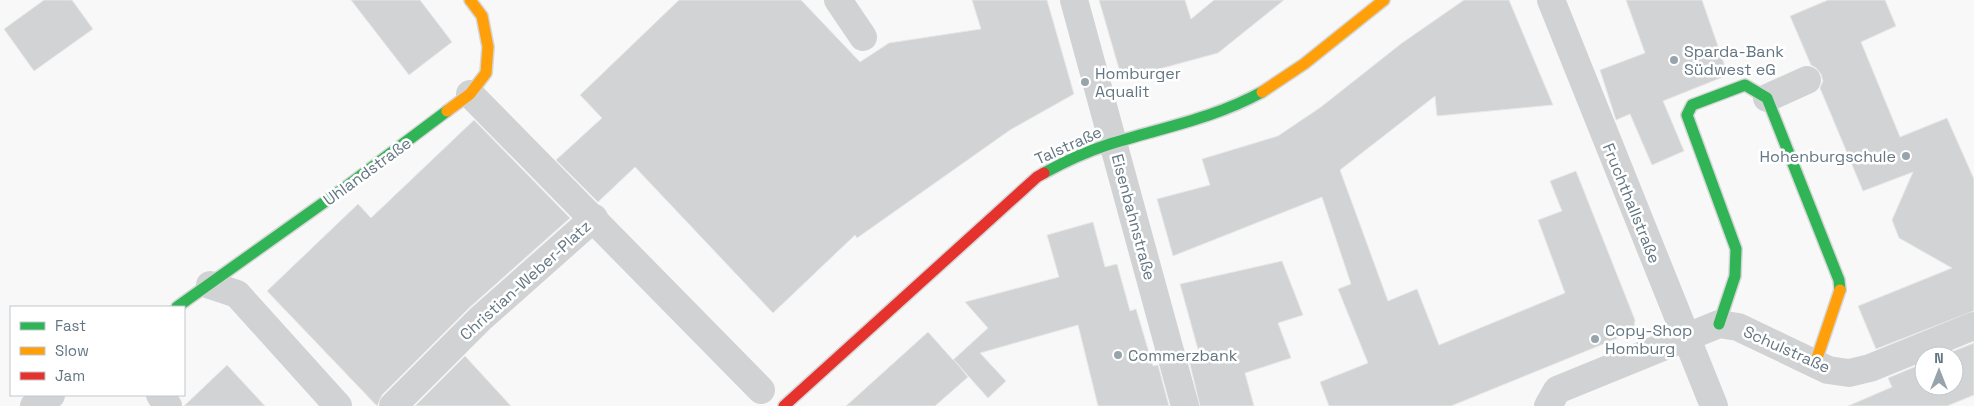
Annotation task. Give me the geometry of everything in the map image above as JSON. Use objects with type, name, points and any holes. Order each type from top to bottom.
[{"type":"street","name":"Uhlandstraße","points":[[179,306],[347,186],[470,94],[486,73],[488,47],[482,16],[470,0]]},
{"type":"street","points":[[838,0],[863,36]]},
{"type":"street","name":"Eisenbahnstraße","points":[[1074,0],[1184,406]]},
{"type":"street","name":"Talstraße","points":[[784,406],[1036,177],[1063,162],[1114,142],[1215,114],[1252,98],[1310,61],[1384,0]]},
{"type":"street","name":"Fruchthallstraße","points":[[1551,0],[1685,338],[1714,406]]},
{"type":"street","points":[[1767,98],[1807,80]]},
{"type":"street","points":[[1548,406],[1557,390],[1719,324],[1735,276],[1736,248],[1687,115],[1692,105],[1745,85],[1767,98],[1839,280],[1840,290],[1815,364]]},
{"type":"street","points":[[470,94],[594,218]]},
{"type":"street","name":"Christian-Weber-Platz","points":[[394,406],[480,319],[594,218],[761,390]]},
{"type":"street","points":[[210,285],[237,294],[338,406]]},
{"type":"street","name":"Schulstraße","points":[[1719,324],[1738,327],[1828,370],[1849,373],[1870,368],[1974,326]]},
{"type":"street","points":[[34,406],[49,396]]},
{"type":"building","points":[[44,0],[72,0],[93,29],[34,71],[4,29]]},
{"type":"building","points":[[351,0],[420,0],[452,42],[409,75]]},
{"type":"building","points":[[679,0],[801,0],[860,62],[889,43],[981,29],[972,0],[1047,0],[1074,94],[1010,130],[857,238],[855,235],[773,313],[635,167],[598,202],[556,160],[602,118],[580,95]]},
{"type":"building","points":[[1099,0],[1185,0],[1191,19],[1214,0],[1284,0],[1218,53],[1122,79]]},
{"type":"building","points":[[1464,0],[1509,0],[1553,105],[1437,116],[1435,96],[1340,170],[1388,301],[1417,289],[1439,345],[1565,293],[1538,220],[1562,211],[1550,181],[1576,171],[1635,320],[1633,332],[1451,406],[1329,406],[1320,382],[1368,363],[1338,289],[1351,284],[1322,197],[1173,256],[1157,199],[1210,185],[1202,159],[1278,136],[1321,107],[1402,43]]},
{"type":"building","name":"Sparda-Bank Südwest eG","points":[[1626,0],[1702,0],[1728,75],[1663,101],[1684,151],[1652,165],[1630,114],[1616,120],[1600,70],[1645,53]]},
{"type":"building","name":"Hohenburgschule","points":[[1828,0],[1885,0],[1896,26],[1861,42],[1900,137],[1947,118],[1974,179],[1974,311],[1876,349],[1858,306],[1952,268],[1899,238],[1892,220],[1913,172],[1863,191],[1820,88],[1823,81],[1821,74],[1811,65],[1790,16]]},
{"type":"building","points":[[474,120],[570,218],[469,308],[382,395],[377,406],[267,291],[358,204],[371,218]]},
{"type":"building","points":[[1093,222],[1105,267],[1117,264],[1130,311],[1136,309],[1153,366],[1158,365],[1169,406],[1098,406],[1078,325],[980,353],[1006,381],[988,398],[954,360],[968,377],[935,406],[846,406],[928,332],[953,360],[988,328],[965,302],[1059,277],[1047,235]]},
{"type":"building","points":[[1282,261],[1303,315],[1278,323],[1291,358],[1245,373],[1254,406],[1200,406],[1188,356],[1199,353],[1180,284]]},
{"type":"building","points":[[1974,343],[1974,395],[1947,406],[1848,406],[1892,387],[1888,378],[1914,367],[1914,396],[1964,396],[1964,347]]},
{"type":"building","points":[[465,356],[511,406],[415,406]]},
{"type":"building","points":[[227,365],[265,406],[184,406]]},
{"type":"traffic: fast","points":[[1719,324],[1735,276],[1736,249],[1687,115],[1692,105],[1745,85],[1767,98],[1839,280],[1840,290]]},
{"type":"traffic: fast","points":[[1044,173],[1075,157],[1099,148],[1205,116],[1262,92]]},
{"type":"traffic: fast","points":[[178,306],[347,186],[447,111]]},
{"type":"traffic: slow","points":[[447,111],[470,94],[486,73],[488,47],[482,16],[470,0]]},
{"type":"traffic: slow","points":[[1262,92],[1304,64],[1384,0]]},
{"type":"traffic: slow","points":[[1815,364],[1840,290]]},
{"type":"traffic: jam","points":[[784,406],[1037,177],[1044,173]]},
{"type":"place","name":"Sparda-Bank Südwest eG","points":[[1674,60]]},
{"type":"place","name":"Homburger Aqualit","points":[[1085,82]]},
{"type":"place","name":"Hohenburgschule","points":[[1906,156]]},
{"type":"place","name":"Copy-Shop Homburg","points":[[1595,339]]},
{"type":"place","name":"Commerzbank","points":[[1118,355]]}]
